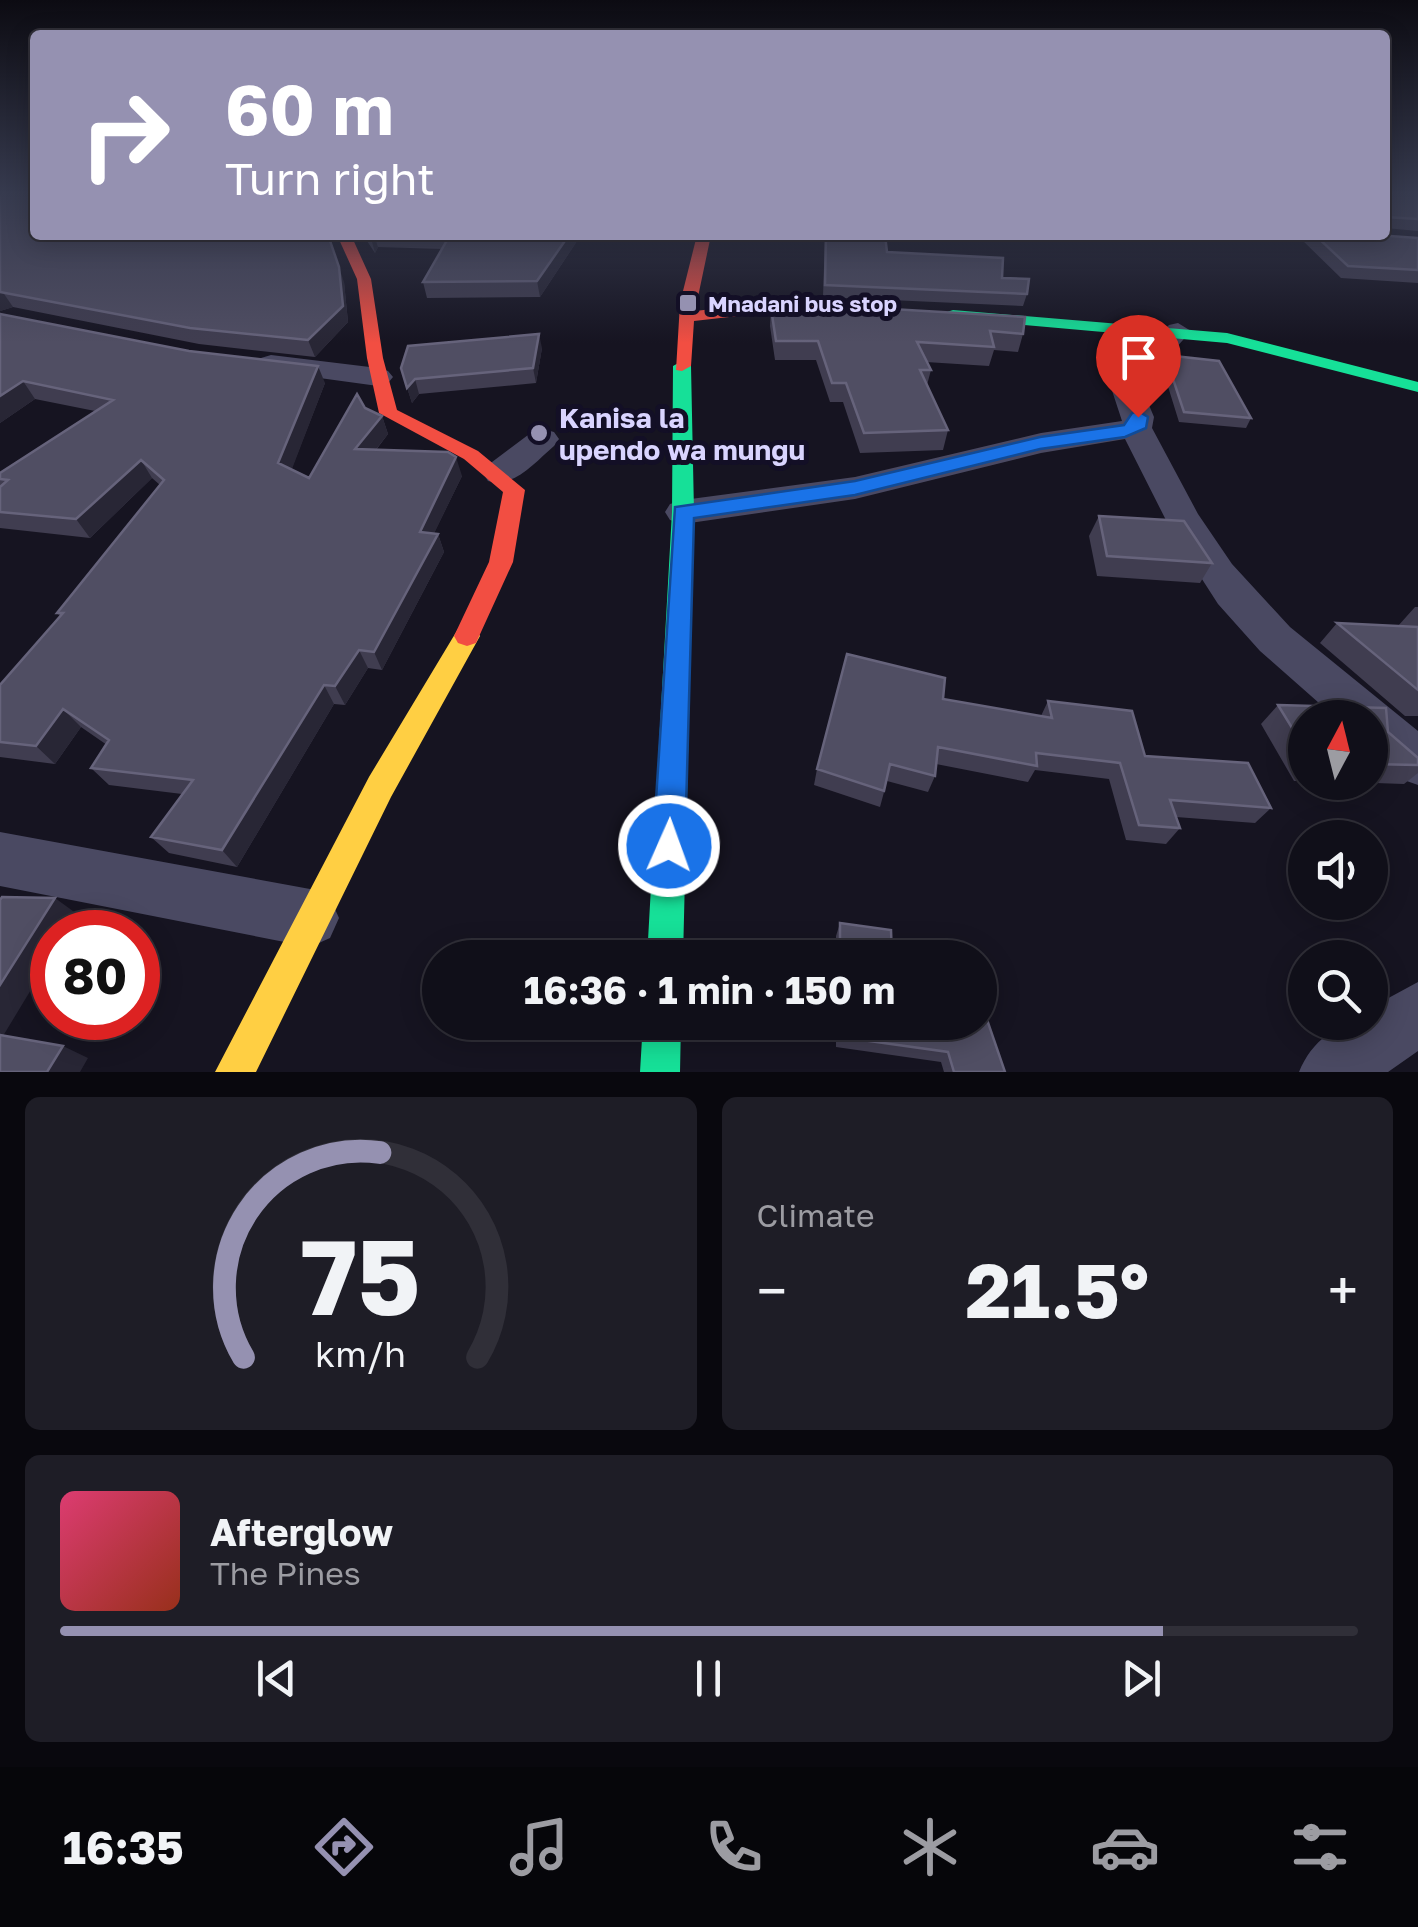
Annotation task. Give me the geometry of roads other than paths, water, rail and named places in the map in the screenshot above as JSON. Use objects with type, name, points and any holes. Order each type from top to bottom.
[{"type":"main road","points":[[235,1072],[310,918],[411,728],[482,616],[512,524],[514,490],[500,473],[475,454],[388,413],[387,396],[378,377],[361,262],[349,243]]},
{"type":"main road","points":[[665,940],[683,512],[681,390],[687,317],[702,243]]},
{"type":"main road","points":[[687,317],[738,311],[871,312]]},
{"type":"main road","points":[[924,314],[1178,332],[1283,350],[1418,387]]},
{"type":"main road","points":[[660,1072],[661,1040]]},
{"type":"street","points":[[1178,332],[1156,353],[1118,362],[1138,417],[1136,428],[1180,513],[1233,594],[1325,684],[1374,720],[1418,763]]},
{"type":"street","points":[[252,362],[378,377]]},
{"type":"street","points":[[683,512],[855,488],[1040,443],[1136,428]]},
{"type":"street","points":[[500,473],[543,439]]},
{"type":"street","points":[[0,859],[310,918]]},
{"type":"street","points":[[1332,1072],[1415,1023]]},
{"type":"place","name":"Mnadani bus stop","points":[[688,303]]},
{"type":"place","name":"Kanisa la upendo wa mungu","points":[[539,433]]}]
